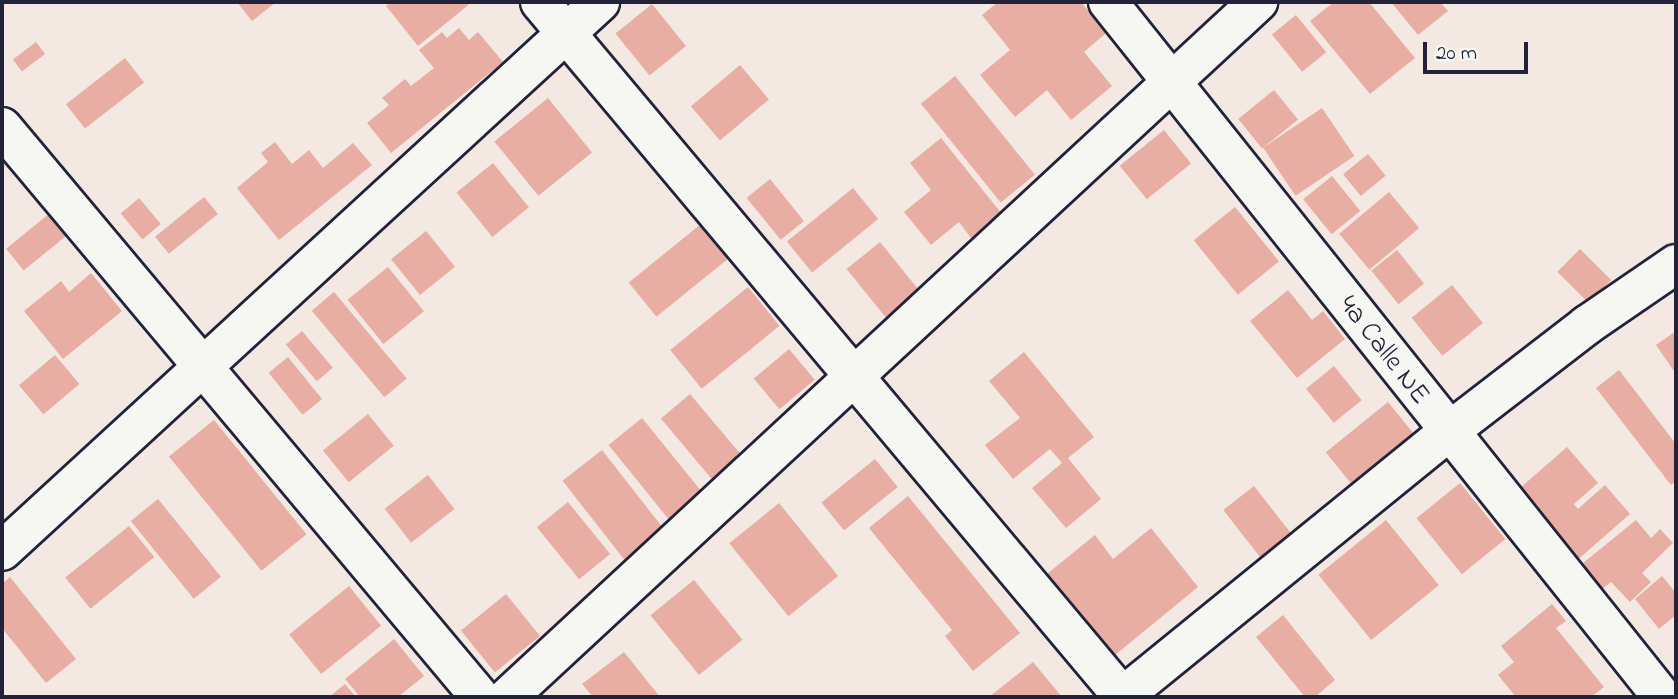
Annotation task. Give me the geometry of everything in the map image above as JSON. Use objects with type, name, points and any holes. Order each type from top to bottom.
[{"type":"street","points":[[540,2],[1122,697],[1447,433],[1587,325],[1676,264]]},
{"type":"street","points":[[2,551],[600,2]]},
{"type":"street","name":"4a Calle NE","points":[[1108,2],[1173,78],[1447,433],[1662,697]]},
{"type":"street","points":[[508,697],[856,379],[1173,78],[1258,2]]},
{"type":"street","points":[[2,127],[480,697]]},
{"type":"building","points":[[237,2],[276,2],[252,21]]},
{"type":"building","points":[[391,2],[472,2],[418,46],[386,6]]},
{"type":"building","points":[[998,2],[1081,2],[1106,33],[1084,52],[1112,86],[1071,120],[1047,90],[1015,117],[980,75],[1010,50],[982,15]]},
{"type":"building","points":[[1334,2],[1369,2],[1415,58],[1370,94],[1310,21]]},
{"type":"building","points":[[1391,2],[1440,2],[1448,11],[1418,35]]},
{"type":"building","points":[[652,4],[686,46],[649,76],[615,34]]},
{"type":"building","points":[[1296,15],[1326,52],[1302,72],[1272,35]]},
{"type":"building","points":[[459,28],[469,40],[478,32],[503,62],[391,153],[367,123],[389,105],[382,98],[405,79],[411,86],[434,68],[419,50],[442,32],[447,38]]},
{"type":"building","points":[[36,42],[45,54],[22,71],[13,59]]},
{"type":"building","points":[[125,58],[144,82],[85,129],[66,104]]},
{"type":"building","points":[[740,65],[769,99],[720,141],[691,106]]},
{"type":"building","points":[[955,76],[1035,175],[1001,202],[921,104]]},
{"type":"building","points":[[1274,90],[1298,120],[1262,148],[1238,119]]},
{"type":"building","points":[[548,98],[592,152],[538,196],[494,141]]},
{"type":"building","points":[[1322,108],[1354,156],[1296,196],[1263,148]]},
{"type":"building","points":[[1164,130],[1191,163],[1147,199],[1120,166]]},
{"type":"building","points":[[941,138],[1002,214],[971,238],[959,222],[931,245],[904,212],[931,190],[910,163]]},
{"type":"building","points":[[275,142],[292,164],[309,150],[323,168],[353,143],[372,165],[279,240],[237,188],[268,162],[261,153]]},
{"type":"building","points":[[1368,154],[1386,176],[1361,196],[1343,174]]},
{"type":"building","points":[[493,163],[529,207],[492,237],[456,193]]},
{"type":"building","points":[[1332,176],[1360,211],[1332,234],[1303,199]]},
{"type":"building","points":[[770,179],[804,221],[781,240],[747,198]]},
{"type":"building","points":[[853,188],[878,219],[812,273],[787,241]]},
{"type":"building","points":[[1389,192],[1419,228],[1369,270],[1339,234]]},
{"type":"building","points":[[204,197],[218,214],[169,254],[155,237]]},
{"type":"building","points":[[139,198],[161,224],[142,239],[121,213]]},
{"type":"building","points":[[1235,207],[1279,261],[1238,295],[1194,240]]},
{"type":"building","points":[[55,209],[73,231],[24,270],[6,249]]},
{"type":"building","points":[[701,224],[729,258],[656,317],[629,283]]},
{"type":"building","points":[[426,231],[455,267],[420,295],[391,259]]},
{"type":"building","points":[[880,242],[920,292],[887,319],[847,269]]},
{"type":"building","points":[[1580,249],[1611,280],[1588,303],[1557,272]]},
{"type":"building","points":[[1397,250],[1424,283],[1398,304],[1371,271]]},
{"type":"building","points":[[388,267],[424,311],[383,344],[348,300]]},
{"type":"building","points":[[91,273],[122,311],[63,359],[24,311],[61,281],[69,292]]},
{"type":"building","points":[[1452,285],[1483,323],[1442,356],[1412,318]]},
{"type":"building","points":[[748,287],[779,326],[702,389],[670,350]]},
{"type":"building","points":[[1288,290],[1312,320],[1323,311],[1345,339],[1297,378],[1250,321]]},
{"type":"building","points":[[334,292],[407,379],[384,397],[312,311]]},
{"type":"building","points":[[302,331],[333,368],[317,381],[286,344]]},
{"type":"building","points":[[1676,331],[1676,374],[1656,345]]},
{"type":"building","points":[[789,349],[815,380],[779,409],[754,379]]},
{"type":"building","points":[[1024,352],[1094,437],[1068,458],[1101,499],[1066,528],[1032,488],[1062,463],[1050,449],[1013,479],[985,445],[1020,418],[989,381]]},
{"type":"building","points":[[55,355],[79,384],[43,414],[19,385]]},
{"type":"building","points":[[288,357],[322,399],[303,415],[269,373]]},
{"type":"building","points":[[1334,366],[1362,400],[1334,423],[1306,389]]},
{"type":"building","points":[[1619,370],[1676,444],[1676,481],[1671,485],[1596,388]]},
{"type":"building","points":[[690,394],[743,458],[714,482],[661,418]]},
{"type":"building","points":[[1388,402],[1414,434],[1352,484],[1326,452]]},
{"type":"building","points":[[368,414],[394,446],[349,482],[323,451]]},
{"type":"building","points":[[642,418],[702,492],[668,519],[609,445]]},
{"type":"building","points":[[214,420],[307,534],[261,571],[169,457]]},
{"type":"building","points":[[1567,447],[1598,483],[1574,504],[1578,509],[1605,485],[1630,514],[1575,562],[1520,488]]},
{"type":"building","points":[[602,450],[664,529],[624,560],[563,481]]},
{"type":"building","points":[[875,459],[898,487],[844,530],[821,502]]},
{"type":"building","points":[[428,475],[454,509],[411,543],[385,509]]},
{"type":"building","points":[[1460,483],[1505,539],[1462,574],[1416,518]]},
{"type":"building","points":[[1254,486],[1291,533],[1260,557],[1223,510]]},
{"type":"building","points":[[908,496],[1020,633],[973,671],[945,636],[952,630],[869,528]]},
{"type":"building","points":[[158,499],[221,577],[194,599],[131,521]]},
{"type":"building","points":[[568,502],[610,554],[579,579],[537,527]]},
{"type":"building","points":[[779,503],[838,576],[788,616],[729,543]]},
{"type":"building","points":[[1386,520],[1439,585],[1371,640],[1318,575]]},
{"type":"building","points":[[1636,520],[1651,538],[1660,529],[1673,543],[1642,573],[1651,582],[1630,602],[1611,582],[1602,589],[1582,564]]},
{"type":"building","points":[[129,526],[154,557],[90,609],[65,578]]},
{"type":"building","points":[[1151,528],[1198,587],[1109,660],[1042,578],[1095,535],[1113,559]]},
{"type":"building","points":[[1662,576],[1676,593],[1676,615],[1659,629],[1635,599]]},
{"type":"building","points":[[10,577],[76,659],[46,683],[2,628],[2,584]]},
{"type":"building","points":[[694,580],[742,640],[699,675],[650,615]]},
{"type":"building","points":[[349,586],[381,626],[321,674],[289,634]]},
{"type":"building","points":[[506,594],[540,636],[495,672],[461,631]]},
{"type":"building","points":[[1552,604],[1566,621],[1556,628],[1604,687],[1591,697],[1516,697],[1498,675],[1514,662],[1501,646]]},
{"type":"building","points":[[1283,615],[1335,680],[1315,697],[1305,697],[1256,637]]},
{"type":"building","points":[[394,639],[424,676],[398,697],[360,697],[345,679]]},
{"type":"building","points":[[624,652],[660,697],[593,697],[582,684]]},
{"type":"building","points":[[1033,662],[1062,697],[989,697]]},
{"type":"building","points":[[345,684],[356,697],[329,697]]}]
